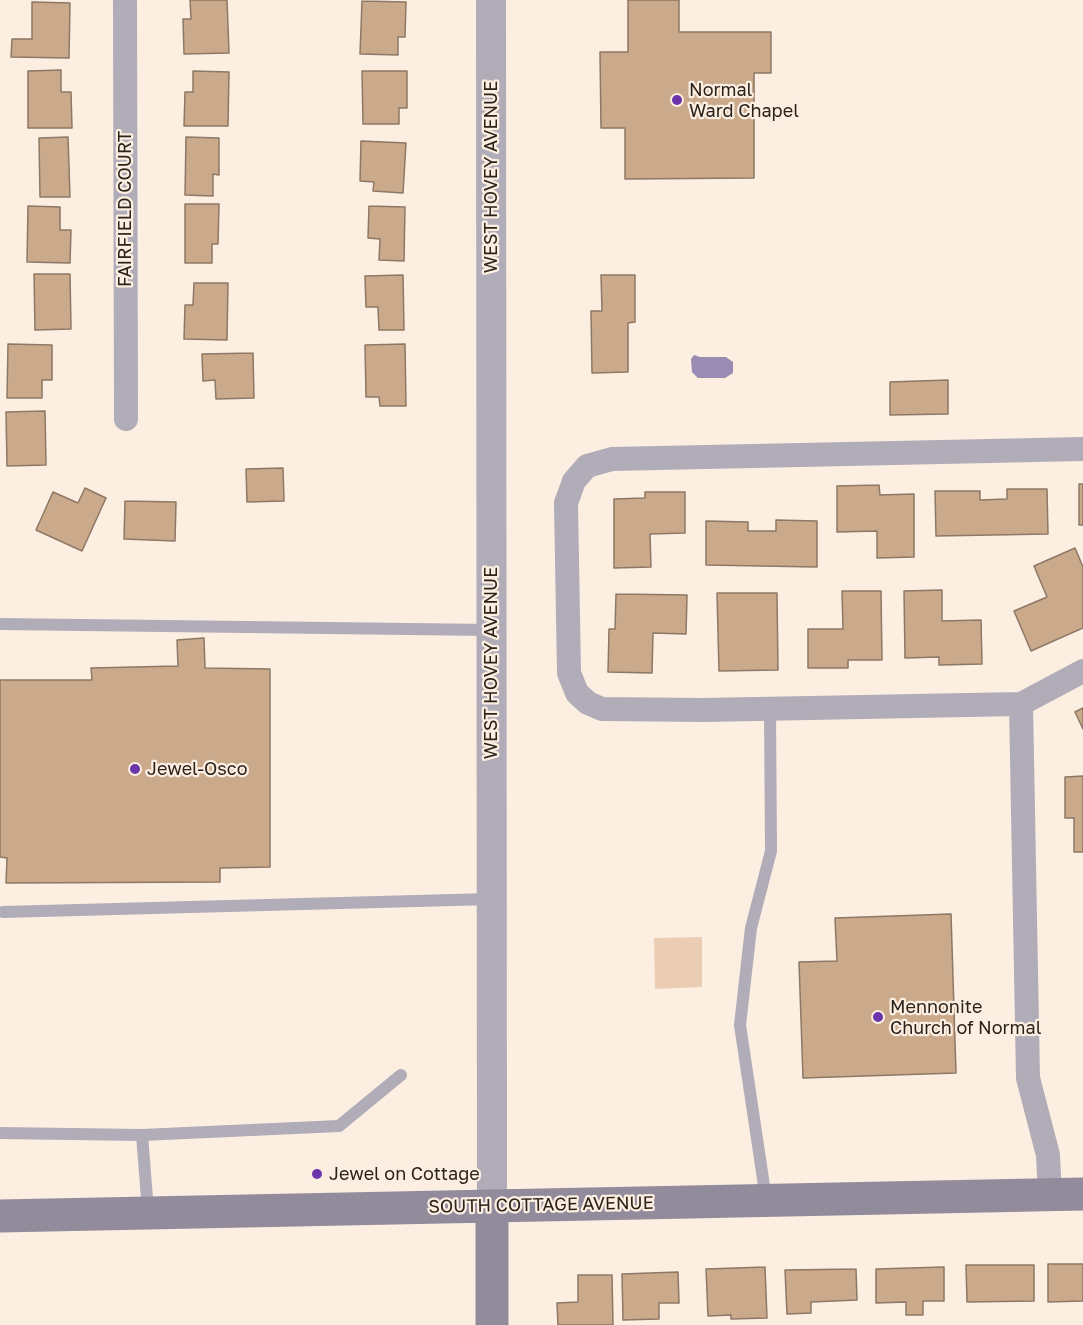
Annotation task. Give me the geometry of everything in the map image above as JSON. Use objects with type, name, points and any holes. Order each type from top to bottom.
[{"type":"main road","name":"SOUTH COTTAGE AVENUE","points":[[0,1216],[1083,1194]]},
{"type":"main road","name":"WEST HOVEY AVENUE","points":[[492,1206],[492,1325]]},
{"type":"street","name":"FAIRFIELD COURT","points":[[125,0],[126,418]]},
{"type":"street","name":"WEST HOVEY AVENUE","points":[[491,0],[492,1206]]},
{"type":"street","points":[[1083,448],[612,459],[587,466],[574,482],[566,503],[569,673],[577,693],[588,703],[602,709],[1021,704],[1083,671]]},
{"type":"street","points":[[1021,704],[1028,1078],[1048,1155],[1050,1195]]},
{"type":"lane","points":[[0,624],[491,630]]},
{"type":"lane","points":[[766,1200],[741,1025],[751,928],[771,851],[770,708]]},
{"type":"lane","points":[[3,912],[383,900],[491,899]]},
{"type":"lane","points":[[0,1133],[142,1135],[339,1126],[401,1075]]},
{"type":"lane","points":[[142,1135],[148,1212]]},
{"type":"shaded area","points":[[694,355],[726,357],[733,362],[733,373],[725,378],[698,378],[692,372],[691,359]]},
{"type":"shaded area","points":[[702,937],[702,987],[655,989],[654,938]]},
{"type":"building","points":[[190,0],[227,0],[229,53],[184,54],[183,19],[191,19]]},
{"type":"building","name":"Normal Ward Chapel","points":[[628,0],[679,0],[679,32],[771,32],[771,73],[754,73],[754,178],[625,179],[625,128],[601,128],[600,52],[628,52]]},
{"type":"building","points":[[362,1],[406,2],[405,37],[398,37],[398,55],[360,54]]},
{"type":"building","points":[[32,2],[70,3],[69,58],[11,57],[12,39],[32,39]]},
{"type":"building","points":[[61,70],[61,92],[71,92],[72,128],[28,128],[28,71]]},
{"type":"building","points":[[193,71],[229,72],[228,126],[184,126],[185,92],[193,92]]},
{"type":"building","points":[[362,71],[407,71],[407,108],[399,108],[399,124],[363,124]]},
{"type":"building","points":[[68,137],[70,197],[40,197],[39,138]]},
{"type":"building","points":[[186,137],[219,138],[219,175],[213,174],[213,196],[185,195]]},
{"type":"building","points":[[361,141],[406,143],[403,193],[373,191],[374,182],[360,181]]},
{"type":"building","points":[[185,204],[219,204],[218,244],[212,244],[212,263],[185,263]]},
{"type":"building","points":[[28,206],[60,207],[60,230],[71,230],[70,263],[27,262]]},
{"type":"building","points":[[369,206],[405,207],[404,261],[379,260],[380,239],[368,238]]},
{"type":"building","points":[[34,274],[70,274],[71,329],[35,330]]},
{"type":"building","points":[[403,275],[404,330],[379,330],[378,307],[366,307],[365,276]]},
{"type":"building","points":[[601,275],[635,275],[635,322],[628,323],[628,372],[592,373],[591,311],[602,311]]},
{"type":"building","points":[[194,283],[228,283],[227,340],[184,339],[185,305],[193,305]]},
{"type":"building","points":[[8,344],[52,345],[52,380],[42,380],[42,398],[7,398]]},
{"type":"building","points":[[405,344],[406,406],[380,406],[379,397],[366,397],[365,345]]},
{"type":"building","points":[[253,353],[254,398],[216,399],[215,380],[203,381],[202,354]]},
{"type":"building","points":[[948,380],[948,414],[890,415],[890,382]]},
{"type":"building","points":[[45,411],[46,465],[7,466],[6,412]]},
{"type":"building","points":[[283,468],[284,501],[247,502],[246,469]]},
{"type":"building","points":[[1079,484],[1083,484],[1083,525],[1079,525]]},
{"type":"building","points":[[879,485],[880,495],[914,494],[914,557],[877,558],[877,531],[837,532],[837,486]]},
{"type":"building","points":[[85,488],[106,498],[82,551],[36,530],[53,492],[78,503]]},
{"type":"building","points":[[1007,489],[1047,489],[1048,534],[936,536],[935,491],[980,491],[980,500],[1007,499]]},
{"type":"building","points":[[645,492],[685,492],[685,533],[650,534],[651,567],[614,568],[614,499],[645,498]]},
{"type":"building","points":[[125,501],[176,502],[175,541],[124,539]]},
{"type":"building","points":[[776,520],[817,521],[817,567],[706,565],[706,521],[748,522],[748,531],[776,531]]},
{"type":"building","points":[[1075,548],[1083,567],[1083,628],[1031,651],[1014,611],[1047,597],[1034,566]]},
{"type":"building","points":[[942,590],[942,621],[981,620],[982,664],[939,665],[939,657],[905,658],[904,591]]},
{"type":"building","points":[[842,591],[881,591],[882,660],[848,660],[848,668],[808,668],[808,629],[843,629]]},
{"type":"building","points":[[717,593],[777,593],[778,670],[719,671]]},
{"type":"building","points":[[616,594],[687,595],[686,634],[653,633],[652,673],[608,672],[609,629],[615,629]]},
{"type":"building","name":"Jewel-Osco","points":[[204,638],[205,668],[270,669],[270,867],[220,868],[220,882],[6,883],[7,858],[0,857],[0,680],[92,680],[91,668],[178,666],[177,640]]},
{"type":"building","points":[[1083,708],[1083,729],[1075,712]]},
{"type":"building","points":[[1083,776],[1083,852],[1074,852],[1074,818],[1065,818],[1065,777]]},
{"type":"building","name":"Mennonite Church of Normal","points":[[951,914],[956,1073],[803,1078],[799,962],[837,961],[835,918]]},
{"type":"building","points":[[1048,1264],[1083,1264],[1083,1301],[1048,1302]]},
{"type":"building","points":[[966,1265],[1034,1265],[1034,1301],[967,1302]]},
{"type":"building","points":[[765,1267],[767,1318],[731,1319],[731,1315],[708,1316],[706,1269]]},
{"type":"building","points":[[944,1267],[944,1301],[923,1301],[923,1315],[906,1315],[906,1302],[876,1303],[876,1269]]},
{"type":"building","points":[[856,1269],[857,1300],[811,1302],[811,1313],[787,1314],[785,1270]]},
{"type":"building","points":[[678,1272],[679,1303],[659,1303],[659,1319],[623,1320],[622,1274]]},
{"type":"building","points":[[578,1275],[612,1275],[613,1325],[558,1325],[557,1303],[578,1302]]},
{"type":"place","name":"Normal Ward Chapel","points":[[677,100]]},
{"type":"place","name":"Jewel-Osco","points":[[135,769]]},
{"type":"place","name":"Mennonite Church of Normal","points":[[878,1017]]},
{"type":"place","name":"Jewel on Cottage","points":[[317,1174]]}]
